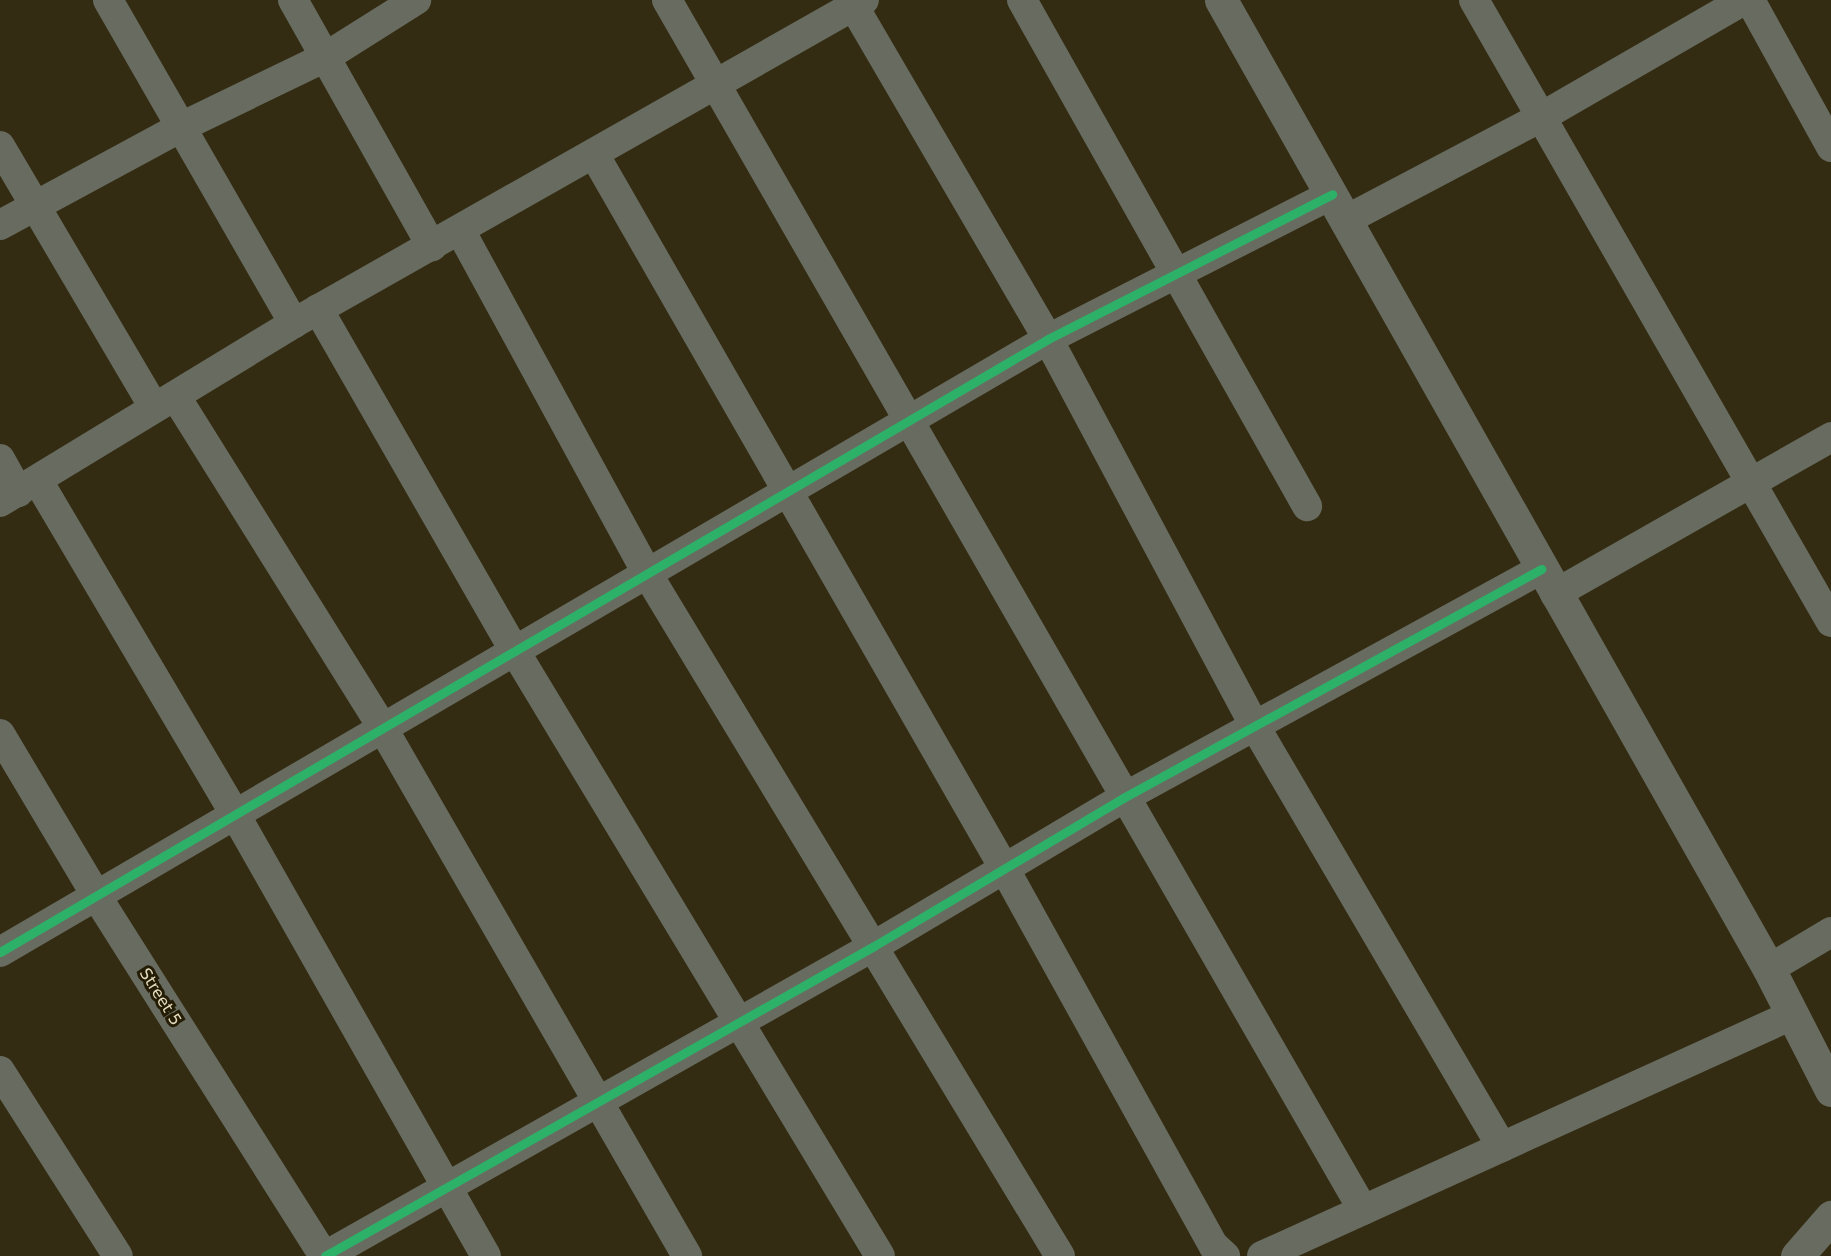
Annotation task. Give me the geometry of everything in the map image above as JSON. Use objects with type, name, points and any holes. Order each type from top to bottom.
[{"type":"street","points":[[108,0],[180,127],[306,316],[516,653],[736,1021],[880,1256]]},
{"type":"street","points":[[293,0],[432,247]]},
{"type":"street","points":[[0,225],[180,127],[324,58],[416,0]]},
{"type":"street","points":[[667,0],[1123,798],[1363,1210]]},
{"type":"street","points":[[1022,0],[1307,506]]},
{"type":"street","points":[[1221,0],[1548,582],[1769,969],[1831,1090]]},
{"type":"street","points":[[1474,0],[1543,116],[1831,622]]},
{"type":"street","points":[[0,952],[236,816],[382,727],[516,653],[1048,339],[1176,273],[1339,207],[1543,116],[1744,0]]},
{"type":"street","points":[[1750,0],[1831,147]]},
{"type":"street","points":[[19,492],[306,316],[432,247],[856,2],[1048,339],[1256,728],[1502,1147]]},
{"type":"street","points":[[0,146],[33,208],[382,727],[687,1256]]},
{"type":"street","points":[[594,154],[1004,866],[1214,1246],[1225,1256]]},
{"type":"street","points":[[460,230],[648,575],[1060,1256]]},
{"type":"street","points":[[324,1256],[447,1188],[736,1021],[874,946],[1004,866],[1123,798],[1256,728],[1751,483],[1831,436]]},
{"type":"street","points":[[0,459],[19,492],[236,816],[486,1256]]},
{"type":"street","name":"Street 5","points":[[0,734],[97,897],[324,1256]]},
{"type":"street","points":[[1769,969],[1831,932]]},
{"type":"street","points":[[1262,1256],[1792,1015]]},
{"type":"street","points":[[0,1071],[118,1256]]},
{"type":"street","points":[[1797,1256],[1831,1217]]},
{"type":"cycle path","points":[[0,952],[1048,339],[1332,194]]},
{"type":"cycle path","points":[[325,1256],[874,946],[1123,798],[1541,569]]}]
